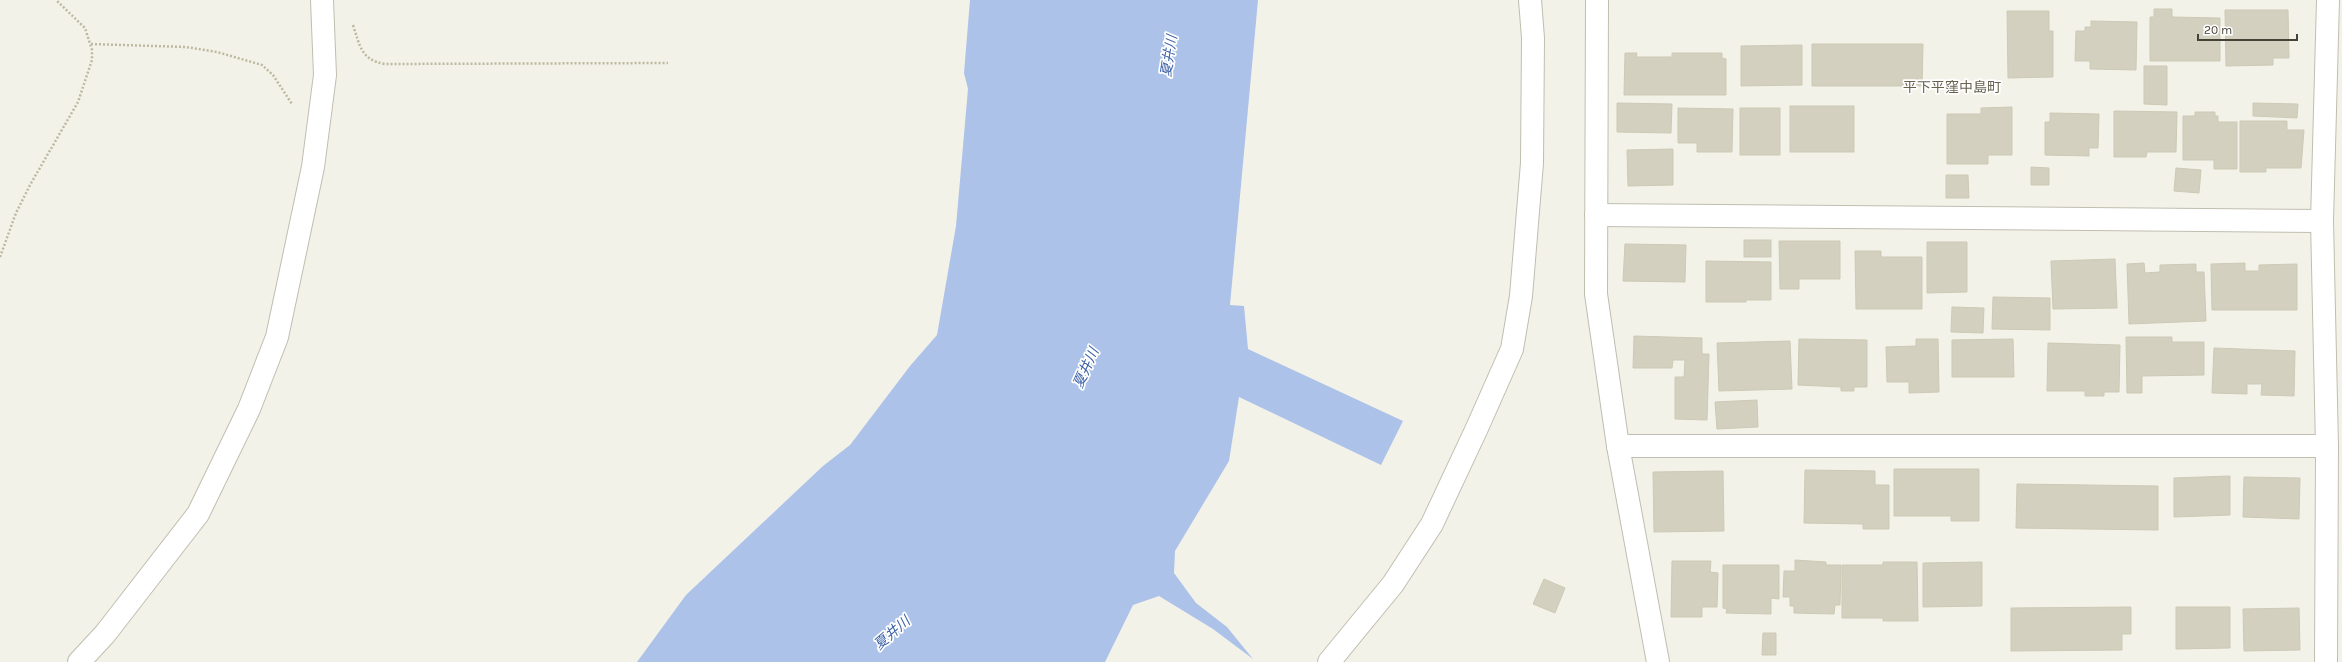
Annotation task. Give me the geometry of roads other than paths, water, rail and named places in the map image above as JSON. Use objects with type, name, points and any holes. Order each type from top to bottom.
[{"type":"street","points":[[79,662],[114,622],[198,514],[249,409],[277,337],[313,167],[318,132],[325,75],[322,0]]},
{"type":"street","points":[[1329,662],[1393,584],[1432,524],[1512,349],[1521,296],[1532,163],[1533,38],[1530,0]]},
{"type":"street","points":[[1597,0],[1596,294],[1618,446],[1658,662]]},
{"type":"street","points":[[2326,662],[2326,446],[2322,221],[2328,0]]},
{"type":"street","points":[[1596,215],[2322,221]]},
{"type":"street","points":[[1618,446],[2326,446]]},
{"type":"water","name":"夏井川","points":[[970,0],[1258,0],[1230,305],[1244,306],[1248,349],[1403,421],[1381,465],[1239,397],[1229,461],[1175,551],[1174,573],[1196,603],[1227,627],[1253,659],[1213,629],[1159,596],[1133,605],[1105,662],[637,662],[686,595],[823,466],[850,445],[910,366],[937,335],[956,226],[968,89],[964,73]]},
{"type":"district","name":"平下平窪中島町","points":[[1952,87]]}]
